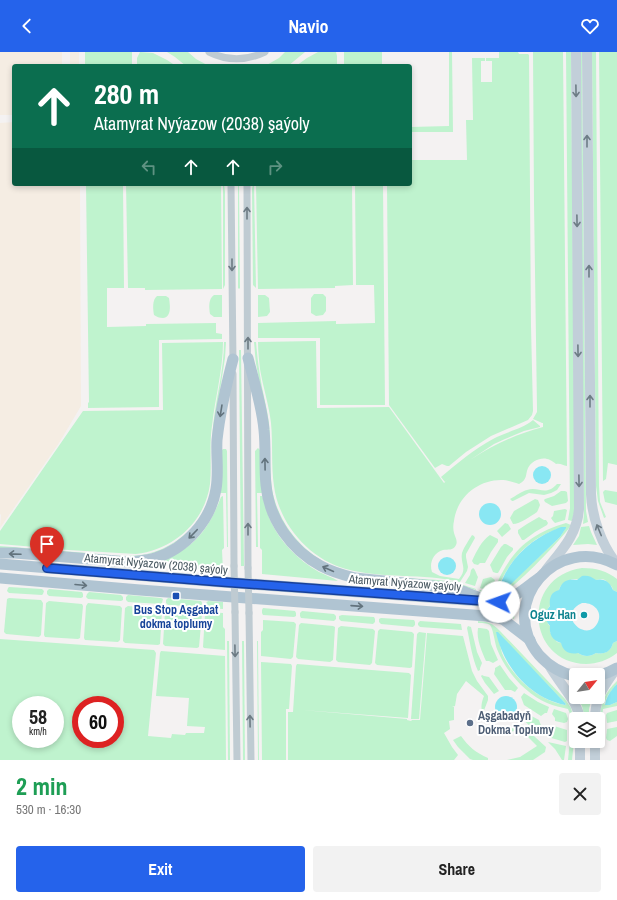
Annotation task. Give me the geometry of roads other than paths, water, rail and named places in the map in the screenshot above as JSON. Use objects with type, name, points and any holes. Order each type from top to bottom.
[{"type":"main road","points":[[248,358],[262,418],[266,486],[269,503],[278,523],[288,538],[299,550],[321,566],[340,574],[355,578],[452,588],[488,602]]},
{"type":"main road","points":[[0,553],[128,562],[155,558],[179,546],[200,526],[214,499],[217,479],[217,442],[222,402],[233,359]]},
{"type":"main road","name":"Atamyrat Nyýazow şaýoly","points":[[262,585],[499,602],[515,595],[562,561],[576,557],[591,556],[605,559],[617,565]]},
{"type":"main road","name":"Atamyrat Nyýazow (2038) şaýoly","points":[[0,564],[262,585]]},
{"type":"main road","points":[[542,575],[531,590],[527,604],[525,618],[528,633],[537,652],[547,663],[560,671],[569,674]]},
{"type":"main road","points":[[0,578],[495,617],[504,620],[530,640]]},
{"type":"main road","points":[[605,673],[616,669]]},
{"type":"street","points":[[209,52],[230,62],[246,62],[265,52]]},
{"type":"street","points":[[542,575],[571,536],[577,524],[579,510],[576,52]]},
{"type":"street","points":[[587,52],[591,494],[592,507],[599,530],[612,558],[617,565]]},
{"type":"street","points":[[231,186],[237,760]]},
{"type":"street","points":[[247,186],[248,568],[251,760]]},
{"type":"street","points":[[547,663],[571,696],[578,712]]},
{"type":"street","points":[[595,712],[600,691],[616,669]]},
{"type":"street","points":[[580,748],[580,760]]},
{"type":"street","points":[[595,748],[595,760]]},
{"type":"water","points":[[542,466],[548,469],[551,475],[548,481],[542,484],[536,481],[533,475],[536,469]]},
{"type":"water","points":[[490,503],[498,506],[501,514],[498,522],[490,525],[482,522],[479,514],[482,506]]},
{"type":"water","points":[[561,527],[566,528],[560,537],[508,587],[498,593],[505,573],[520,553],[532,542]]},
{"type":"water","points":[[447,557],[453,560],[456,566],[453,572],[447,575],[441,572],[438,566],[441,560]]},
{"type":"water","points":[[582,576],[586,576],[596,580],[604,580],[613,590],[617,592],[617,641],[613,643],[611,648],[605,653],[596,653],[587,656],[578,653],[569,653],[563,648],[561,643],[553,638],[550,632],[550,626],[546,616],[550,606],[551,596],[554,592],[559,590],[562,584],[566,581],[571,579],[577,580]],"holes":[[[582,603],[586,603],[596,608],[599,614],[598,622],[593,628],[587,630],[576,626],[572,614],[575,608]]]},
{"type":"water","points":[[496,632],[498,632],[566,704],[565,705],[540,695],[529,688],[520,679],[511,668],[505,657],[499,645]]},
{"type":"water","points":[[617,684],[617,702],[610,705],[605,705],[606,699]]},
{"type":"water","points":[[506,696],[514,699],[517,707],[514,715],[506,718],[498,715],[495,707],[498,699]]},
{"type":"place","name":"Bus Stop Aşgabat dokma toplumy","points":[[176,596]]},
{"type":"place","name":"Oguz Han","points":[[584,615]]},
{"type":"place","name":"Aşgabadyň Dokma Toplumy","points":[[470,723]]}]
